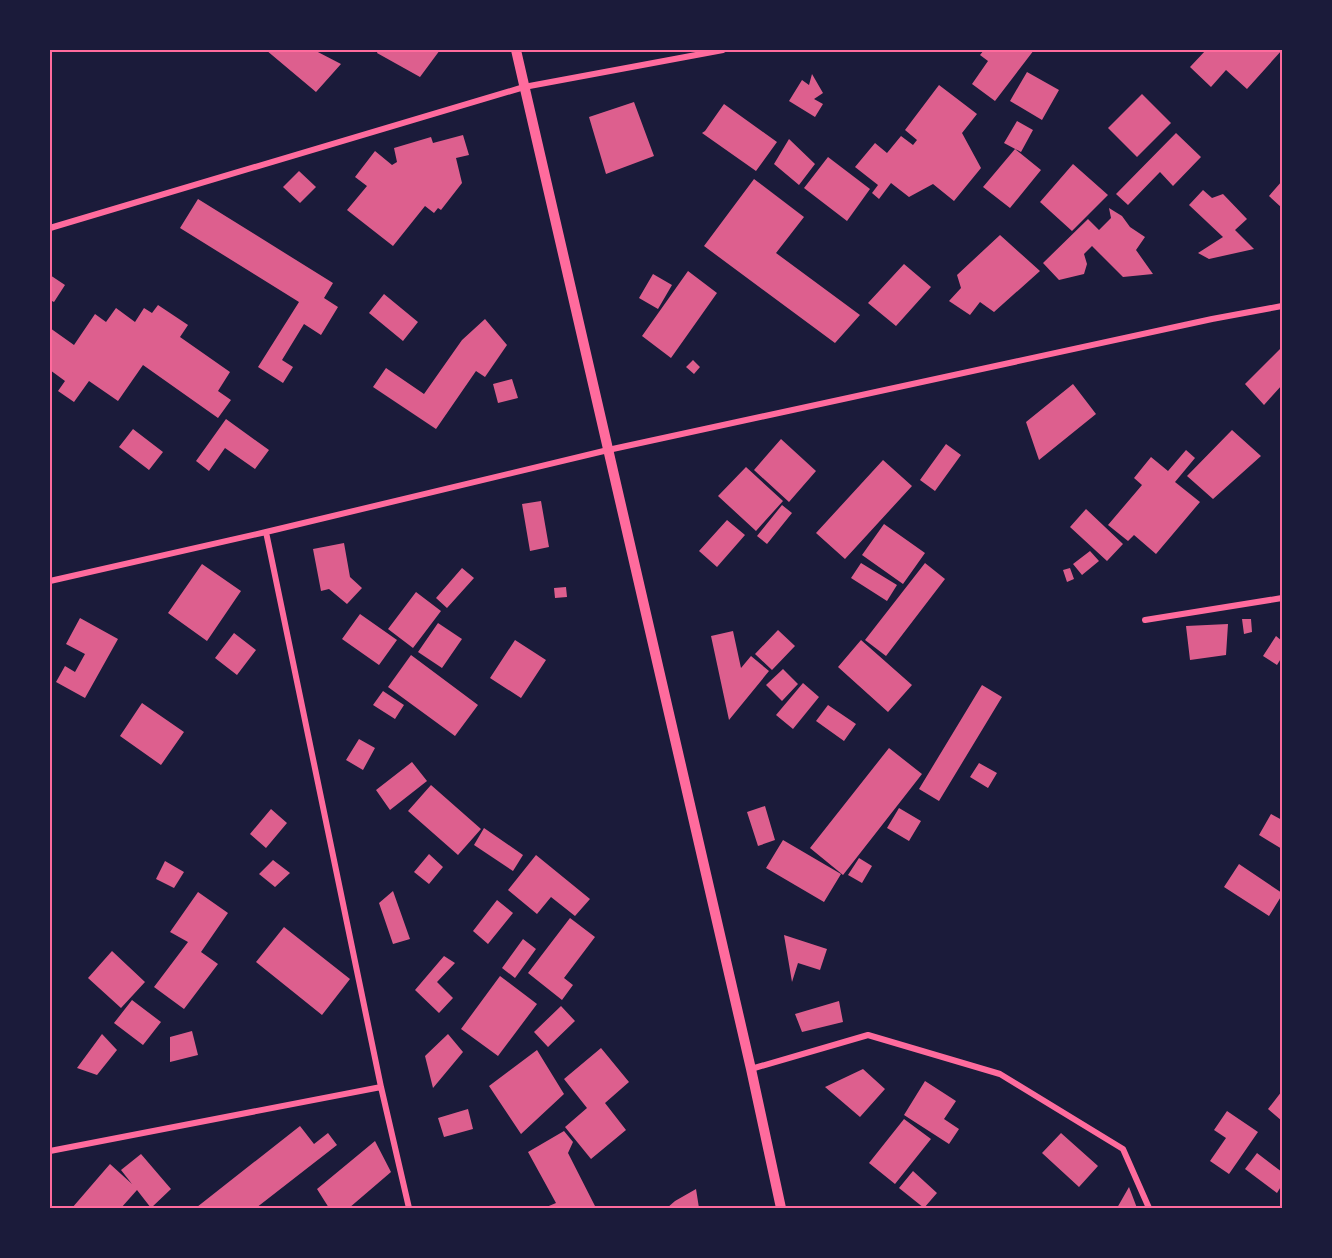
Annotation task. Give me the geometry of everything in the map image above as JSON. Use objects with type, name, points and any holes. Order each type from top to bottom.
[{"type":"street","points":[[516,50],[751,1069],[781,1209]]},
{"type":"street","points":[[50,228],[524,87],[723,50]]},
{"type":"street","points":[[50,581],[608,450],[1212,319],[1282,306]]},
{"type":"street","points":[[266,532],[381,1087],[409,1209]]},
{"type":"street","points":[[1145,620],[1282,598]]},
{"type":"street","points":[[751,1069],[868,1035],[1000,1074],[1123,1149],[1149,1209]]},
{"type":"street","points":[[50,1151],[381,1087]]},
{"type":"building","points":[[266,50],[314,50],[341,64],[316,92]]},
{"type":"building","points":[[378,50],[440,50],[420,77],[377,53]]},
{"type":"building","points":[[984,50],[1034,50],[995,101],[972,84],[988,61],[980,55]]},
{"type":"building","points":[[1206,50],[1282,50],[1247,89],[1226,70],[1211,87],[1190,67]]},
{"type":"building","points":[[1027,72],[1059,90],[1042,120],[1010,101]]},
{"type":"building","points":[[812,74],[823,93],[814,99],[823,104],[815,117],[789,101],[802,80],[809,85]]},
{"type":"building","points":[[939,85],[977,114],[962,133],[981,168],[954,201],[933,184],[909,197],[891,183],[879,199],[872,193],[878,185],[855,167],[875,143],[887,153],[901,136],[913,145],[917,140],[905,130]]},
{"type":"building","points":[[1142,94],[1171,123],[1137,157],[1108,128]]},
{"type":"building","points":[[634,102],[654,156],[606,174],[589,117]]},
{"type":"building","points":[[724,104],[777,142],[756,171],[702,133]]},
{"type":"building","points":[[1017,121],[1033,130],[1021,152],[1004,143]]},
{"type":"building","points":[[1176,133],[1201,157],[1173,186],[1160,172],[1128,205],[1116,194]]},
{"type":"building","points":[[463,135],[469,155],[456,158],[462,183],[441,210],[438,208],[434,213],[425,206],[393,246],[347,210],[367,186],[355,177],[375,151],[392,165],[397,162],[394,148],[431,137],[433,143]]},
{"type":"building","points":[[789,139],[815,164],[799,185],[774,164]]},
{"type":"building","points":[[1015,149],[1041,170],[1010,208],[983,187]]},
{"type":"building","points":[[828,157],[870,189],[847,221],[804,188]]},
{"type":"building","points":[[1073,164],[1108,195],[1072,231],[1040,202]]},
{"type":"building","points":[[299,171],[316,187],[300,203],[283,187]]},
{"type":"building","points":[[754,179],[804,217],[776,253],[860,315],[835,343],[704,246]]},
{"type":"building","points":[[1282,181],[1282,208],[1269,196]]},
{"type":"building","points":[[1203,190],[1212,198],[1223,194],[1247,219],[1235,230],[1254,249],[1209,259],[1198,253],[1223,237],[1189,205]]},
{"type":"building","points":[[198,199],[333,283],[324,298],[338,307],[321,335],[304,324],[282,360],[293,367],[283,383],[258,367],[299,302],[180,228]]},
{"type":"building","points":[[1109,208],[1122,216],[1130,227],[1145,237],[1136,250],[1153,274],[1123,277],[1092,246],[1084,254],[1087,264],[1084,274],[1059,280],[1043,263],[1088,219],[1099,230],[1111,218]]},
{"type":"building","points":[[1000,235],[1040,271],[994,312],[980,302],[970,315],[949,301],[961,288],[957,275]]},
{"type":"building","points":[[904,264],[931,287],[896,326],[868,303]]},
{"type":"building","points":[[688,271],[717,293],[671,358],[642,336]]},
{"type":"building","points":[[653,274],[672,285],[658,309],[639,298]]},
{"type":"building","points":[[50,275],[65,285],[54,302],[50,300]]},
{"type":"building","points":[[384,294],[418,322],[403,341],[369,313]]},
{"type":"building","points":[[158,305],[188,325],[180,337],[230,372],[218,391],[231,400],[218,418],[143,365],[118,401],[89,381],[74,402],[58,391],[65,381],[50,370],[50,328],[74,345],[95,314],[106,322],[116,308],[135,322],[144,308],[152,313]]},
{"type":"building","points":[[485,319],[507,345],[485,377],[476,371],[436,429],[373,387],[386,368],[424,394],[462,340]]},
{"type":"building","points":[[1282,347],[1282,385],[1264,405],[1245,384]]},
{"type":"building","points":[[693,360],[700,367],[694,374],[686,367]]},
{"type":"building","points":[[512,379],[518,398],[498,403],[493,384]]},
{"type":"building","points":[[1073,384],[1096,414],[1039,460],[1026,422]]},
{"type":"building","points":[[226,419],[269,450],[255,469],[225,448],[209,471],[196,461]]},
{"type":"building","points":[[133,429],[163,452],[149,470],[119,447]]},
{"type":"building","points":[[1232,430],[1261,456],[1213,499],[1187,476]]},
{"type":"building","points":[[781,439],[816,471],[789,502],[754,470]]},
{"type":"building","points":[[946,444],[961,455],[935,491],[920,480]]},
{"type":"building","points":[[1186,450],[1195,458],[1175,482],[1200,502],[1156,554],[1134,535],[1128,541],[1108,525],[1142,485],[1134,478],[1151,457],[1168,471]]},
{"type":"building","points":[[883,460],[912,486],[845,559],[816,533]]},
{"type":"building","points":[[746,467],[783,501],[756,531],[718,496]]},
{"type":"building","points":[[541,501],[549,547],[530,551],[522,504]]},
{"type":"building","points":[[782,505],[792,513],[767,544],[757,536]]},
{"type":"building","points":[[1086,509],[1123,544],[1107,561],[1070,527]]},
{"type":"building","points":[[727,520],[745,535],[717,567],[699,551]]},
{"type":"building","points":[[884,524],[925,553],[903,584],[862,555]]},
{"type":"building","points":[[344,543],[350,577],[362,588],[347,604],[329,589],[321,591],[313,549]]},
{"type":"building","points":[[1090,551],[1099,561],[1082,575],[1073,564]]},
{"type":"building","points":[[861,563],[897,585],[887,601],[851,578]]},
{"type":"building","points":[[925,563],[945,579],[886,656],[865,640]]},
{"type":"building","points":[[202,564],[241,591],[207,641],[168,613]]},
{"type":"building","points":[[462,568],[474,578],[447,608],[436,598]]},
{"type":"building","points":[[1070,568],[1074,579],[1067,582],[1063,570]]},
{"type":"building","points":[[566,587],[567,597],[555,598],[554,588]]},
{"type":"building","points":[[416,592],[441,611],[413,648],[388,629]]},
{"type":"building","points":[[360,614],[397,640],[379,665],[342,639]]},
{"type":"building","points":[[80,618],[118,639],[85,698],[56,682],[65,666],[75,672],[85,654],[66,644]]},
{"type":"building","points":[[1242,619],[1251,619],[1252,632],[1244,634]]},
{"type":"building","points":[[438,623],[462,639],[442,668],[418,652]]},
{"type":"building","points":[[1228,624],[1226,655],[1190,660],[1186,626]]},
{"type":"building","points":[[778,630],[795,646],[772,670],[755,654]]},
{"type":"building","points":[[733,631],[741,668],[751,656],[769,671],[729,720],[711,636]]},
{"type":"building","points":[[234,633],[256,650],[237,675],[215,658]]},
{"type":"building","points":[[1276,636],[1282,641],[1282,657],[1277,665],[1263,656]]},
{"type":"building","points":[[515,640],[546,660],[521,698],[490,678]]},
{"type":"building","points":[[861,640],[912,685],[888,712],[838,667]]},
{"type":"building","points":[[411,655],[478,705],[455,736],[388,687]]},
{"type":"building","points":[[783,669],[798,684],[782,701],[766,685]]},
{"type":"building","points":[[803,683],[819,697],[793,729],[776,715]]},
{"type":"building","points":[[982,685],[1002,697],[939,801],[919,789]]},
{"type":"building","points":[[383,691],[404,705],[395,719],[373,705]]},
{"type":"building","points":[[142,703],[184,732],[161,765],[120,736]]},
{"type":"building","points":[[828,705],[856,724],[844,741],[816,721]]},
{"type":"building","points":[[359,739],[375,748],[363,770],[346,760]]},
{"type":"building","points":[[889,748],[922,774],[843,875],[810,848]]},
{"type":"building","points":[[412,762],[427,781],[390,810],[376,790]]},
{"type":"building","points":[[979,763],[997,773],[988,788],[970,777]]},
{"type":"building","points":[[431,785],[481,829],[458,855],[408,811]]},
{"type":"building","points":[[765,806],[775,840],[758,846],[747,812]]},
{"type":"building","points":[[899,808],[921,821],[909,841],[887,828]]},
{"type":"building","points":[[271,809],[287,823],[266,848],[250,834]]},
{"type":"building","points":[[1271,814],[1282,820],[1282,849],[1259,835]]},
{"type":"building","points":[[484,828],[523,855],[513,871],[474,845]]},
{"type":"building","points":[[783,840],[841,874],[824,902],[766,868]]},
{"type":"building","points":[[429,854],[443,867],[429,884],[414,872]]},
{"type":"building","points":[[536,855],[590,899],[575,916],[551,897],[537,914],[508,890]]},
{"type":"building","points":[[859,858],[872,866],[862,883],[848,875]]},
{"type":"building","points":[[273,860],[290,873],[275,887],[259,874]]},
{"type":"building","points":[[165,861],[184,872],[174,888],[156,879]]},
{"type":"building","points":[[1239,864],[1282,893],[1269,916],[1224,887]]},
{"type":"building","points":[[393,891],[410,939],[393,944],[379,903]]},
{"type":"building","points":[[198,892],[228,913],[201,952],[218,964],[184,1009],[154,987],[188,942],[170,932]]},
{"type":"building","points":[[497,900],[513,913],[488,944],[473,931]]},
{"type":"building","points":[[570,918],[595,937],[564,978],[573,985],[562,1000],[528,973]]},
{"type":"building","points":[[284,927],[350,979],[322,1015],[256,962]]},
{"type":"building","points":[[784,935],[827,949],[820,970],[798,963],[792,982]]},
{"type":"building","points":[[523,939],[536,949],[515,978],[502,968]]},
{"type":"building","points":[[112,951],[145,982],[121,1008],[88,978]]},
{"type":"building","points":[[444,956],[455,963],[437,982],[453,998],[439,1013],[415,990]]},
{"type":"building","points":[[500,976],[537,1004],[498,1056],[461,1029]]},
{"type":"building","points":[[132,1000],[161,1022],[143,1045],[114,1023]]},
{"type":"building","points":[[839,1001],[843,1022],[802,1032],[795,1014]]},
{"type":"building","points":[[561,1006],[575,1021],[548,1047],[534,1032]]},
{"type":"building","points":[[192,1031],[198,1055],[170,1062],[170,1037]]},
{"type":"building","points":[[102,1034],[117,1050],[97,1075],[77,1068]]},
{"type":"building","points":[[448,1034],[463,1052],[433,1088],[425,1056]]},
{"type":"building","points":[[601,1048],[629,1082],[605,1103],[626,1130],[591,1159],[565,1127],[587,1108],[564,1079]]},
{"type":"building","points":[[537,1050],[564,1094],[521,1134],[489,1086]]},
{"type":"building","points":[[863,1069],[885,1089],[860,1117],[825,1087]]},
{"type":"building","points":[[925,1081],[956,1101],[944,1119],[959,1129],[949,1144],[904,1115]]},
{"type":"building","points":[[1282,1091],[1282,1121],[1268,1109]]},
{"type":"building","points":[[468,1109],[473,1129],[444,1137],[438,1118]]},
{"type":"building","points":[[1227,1111],[1258,1132],[1229,1174],[1210,1161],[1226,1138],[1214,1130]]},
{"type":"building","points":[[904,1119],[931,1139],[895,1184],[869,1163]]},
{"type":"building","points":[[300,1126],[314,1144],[328,1133],[337,1145],[256,1208],[197,1207]]},
{"type":"building","points":[[564,1131],[573,1142],[568,1153],[596,1208],[544,1208],[556,1203],[528,1152]]},
{"type":"building","points":[[1061,1133],[1098,1166],[1079,1187],[1042,1153]]},
{"type":"building","points":[[375,1141],[391,1172],[349,1208],[329,1208],[317,1189]]},
{"type":"building","points":[[1257,1153],[1282,1172],[1282,1185],[1277,1193],[1245,1169]]},
{"type":"building","points":[[141,1154],[171,1189],[151,1208],[137,1190],[121,1208],[72,1208],[110,1164],[132,1184],[121,1170]]},
{"type":"building","points":[[913,1171],[937,1193],[924,1208],[899,1188]]},
{"type":"building","points":[[1129,1187],[1137,1208],[1117,1208]]},
{"type":"building","points":[[696,1189],[699,1208],[667,1208],[675,1201]]}]
